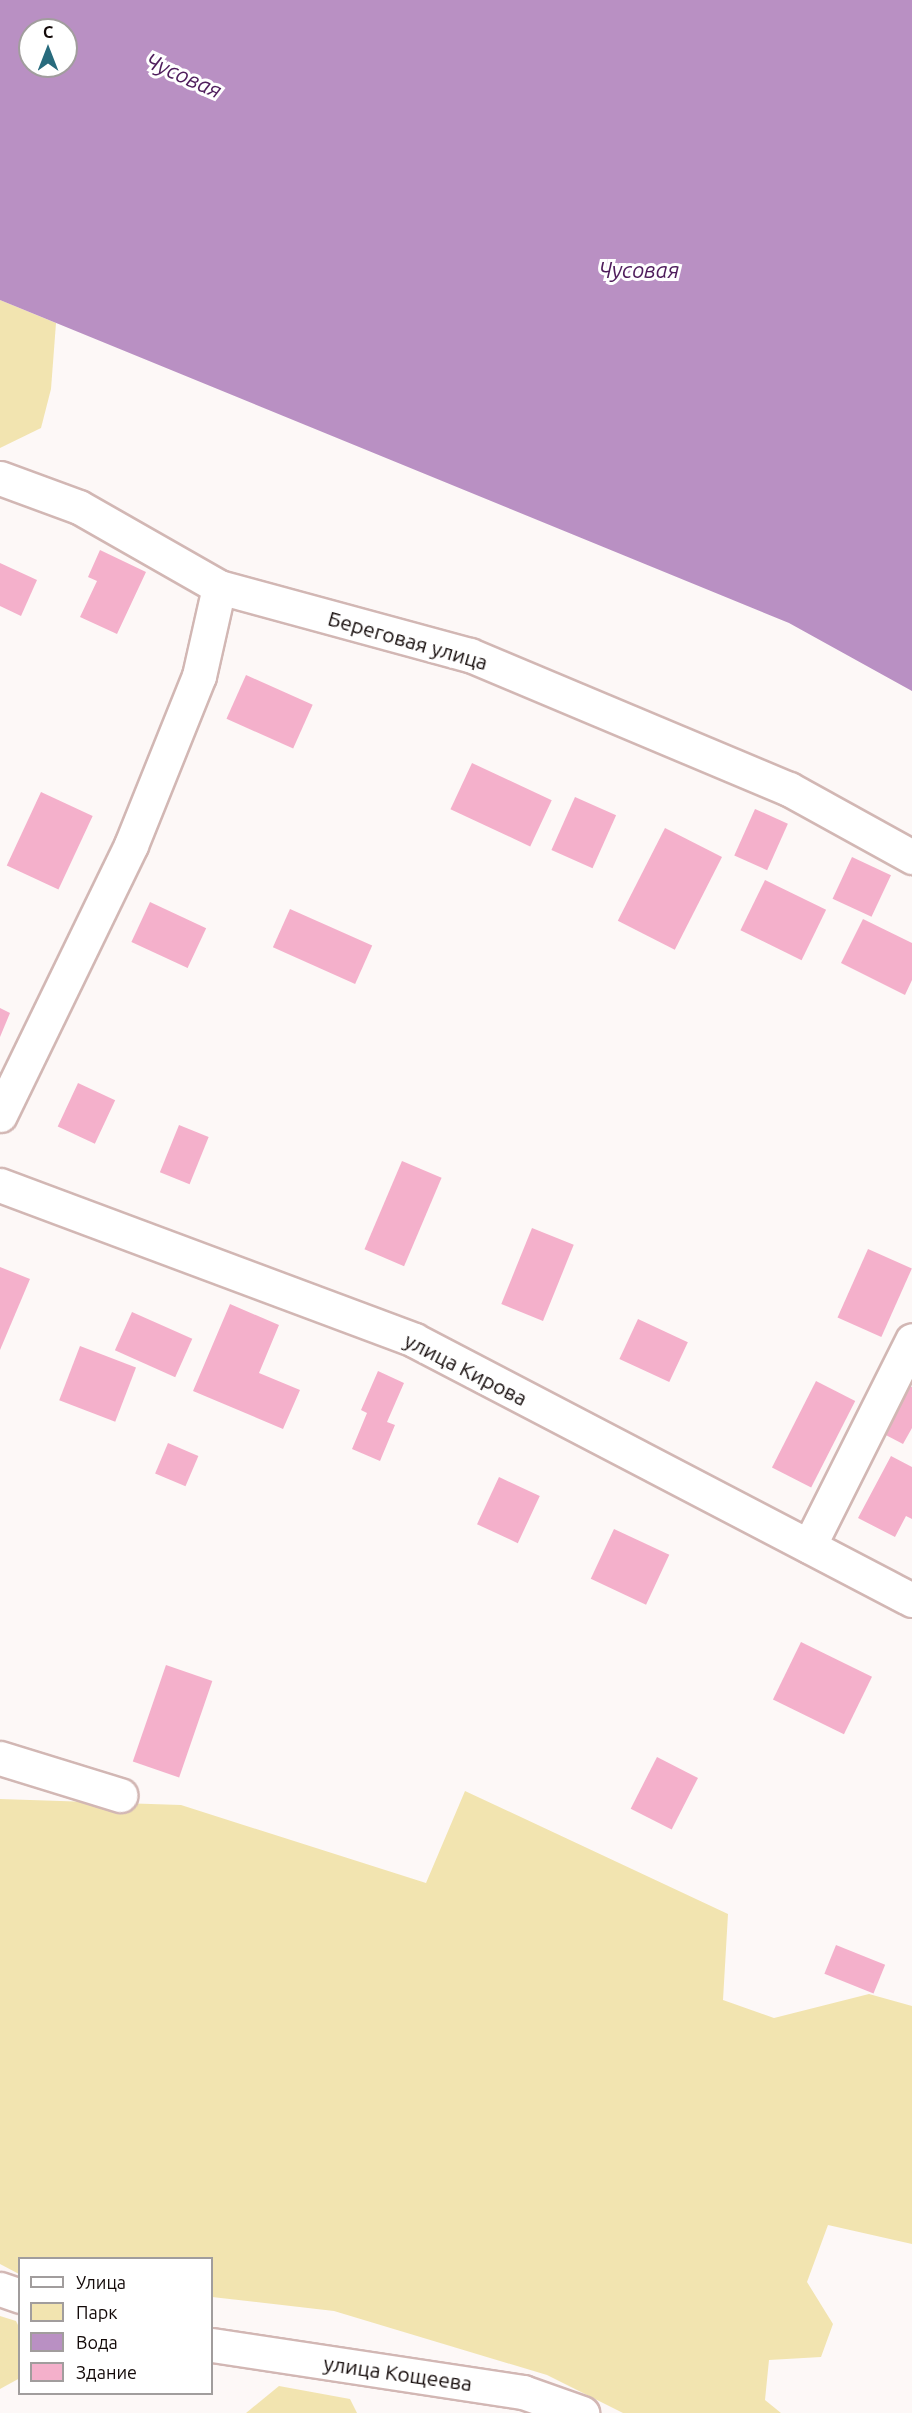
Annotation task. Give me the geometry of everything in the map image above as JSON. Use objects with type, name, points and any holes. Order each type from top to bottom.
[{"type":"street","name":"Береговая улица","points":[[0,478],[79,507],[219,587],[470,655],[789,789],[912,857]]},
{"type":"street","points":[[0,1115],[131,845],[199,676],[219,587]]},
{"type":"street","name":"улица Кирова","points":[[0,1185],[414,1340],[912,1600]]},
{"type":"street","points":[[809,1546],[912,1340]]},
{"type":"street","points":[[0,1758],[120,1795]]},
{"type":"street","points":[[0,2289],[18,2295]]},
{"type":"street","name":"улица Кощеева","points":[[213,2345],[523,2392],[582,2413]]},
{"type":"green space","points":[[0,300],[56,323],[51,389],[41,428],[0,448]]},
{"type":"green space","points":[[465,1791],[728,1914],[723,2000],[774,2018],[869,1994],[912,2006],[912,2244],[828,2225],[807,2282],[833,2324],[821,2357],[769,2360],[765,2400],[781,2413],[623,2413],[547,2375],[334,2311],[213,2297],[213,2257],[18,2257],[18,2273],[0,2264],[0,1799],[181,1805],[426,1883]]},
{"type":"green space","points":[[0,2316],[16,2321],[18,2325],[18,2379],[0,2389]]},
{"type":"green space","points":[[279,2386],[350,2399],[357,2413],[246,2413]]},
{"type":"water","name":"Чусовая","points":[[0,0],[912,0],[912,691],[789,623],[0,300]]},
{"type":"building","points":[[100,550],[146,572],[117,634],[80,617],[97,581],[88,577]]},
{"type":"building","points":[[0,563],[37,580],[21,616],[0,606]]},
{"type":"building","points":[[246,675],[313,705],[293,749],[226,719]]},
{"type":"building","points":[[472,763],[552,800],[530,846],[450,809]]},
{"type":"building","points":[[41,792],[93,816],[58,890],[7,865]]},
{"type":"building","points":[[575,797],[616,815],[593,868],[551,850]]},
{"type":"building","points":[[755,809],[788,824],[767,870],[734,856]]},
{"type":"building","points":[[665,828],[722,857],[675,950],[618,921]]},
{"type":"building","points":[[852,857],[891,875],[872,917],[833,899]]},
{"type":"building","points":[[765,880],[826,910],[802,960],[740,930]]},
{"type":"building","points":[[150,902],[206,928],[188,968],[131,942]]},
{"type":"building","points":[[290,909],[372,946],[355,984],[273,947]]},
{"type":"building","points":[[863,919],[912,943],[912,980],[905,995],[841,963]]},
{"type":"building","points":[[0,1008],[10,1013],[0,1037]]},
{"type":"building","points":[[78,1083],[115,1100],[95,1144],[58,1127]]},
{"type":"building","points":[[179,1125],[209,1137],[190,1184],[160,1172]]},
{"type":"building","points":[[402,1161],[442,1178],[404,1266],[364,1249]]},
{"type":"building","points":[[532,1228],[574,1245],[543,1321],[501,1304]]},
{"type":"building","points":[[868,1249],[912,1269],[881,1337],[837,1318]]},
{"type":"building","points":[[0,1267],[30,1279],[0,1350]]},
{"type":"building","points":[[230,1304],[279,1325],[259,1373],[300,1390],[283,1429],[193,1391]]},
{"type":"building","points":[[132,1312],[192,1339],[175,1377],[115,1350]]},
{"type":"building","points":[[638,1319],[688,1342],[669,1382],[619,1359]]},
{"type":"building","points":[[80,1346],[136,1368],[115,1422],[59,1400]]},
{"type":"building","points":[[378,1371],[404,1383],[387,1422],[395,1425],[380,1461],[352,1449],[367,1413],[361,1410]]},
{"type":"building","points":[[816,1381],[855,1401],[811,1487],[772,1467]]},
{"type":"building","points":[[905,1383],[912,1387],[912,1428],[903,1444],[880,1432]]},
{"type":"building","points":[[168,1443],[198,1456],[185,1486],[155,1473]]},
{"type":"building","points":[[891,1456],[912,1467],[912,1519],[906,1516],[895,1537],[858,1518]]},
{"type":"building","points":[[499,1477],[540,1496],[518,1543],[477,1524]]},
{"type":"building","points":[[614,1529],[669,1555],[646,1605],[591,1579]]},
{"type":"building","points":[[801,1642],[872,1677],[844,1734],[773,1700]]},
{"type":"building","points":[[166,1665],[212,1681],[179,1777],[133,1761]]},
{"type":"building","points":[[657,1757],[698,1778],[672,1830],[631,1809]]},
{"type":"building","points":[[836,1945],[885,1965],[874,1994],[824,1974]]}]
